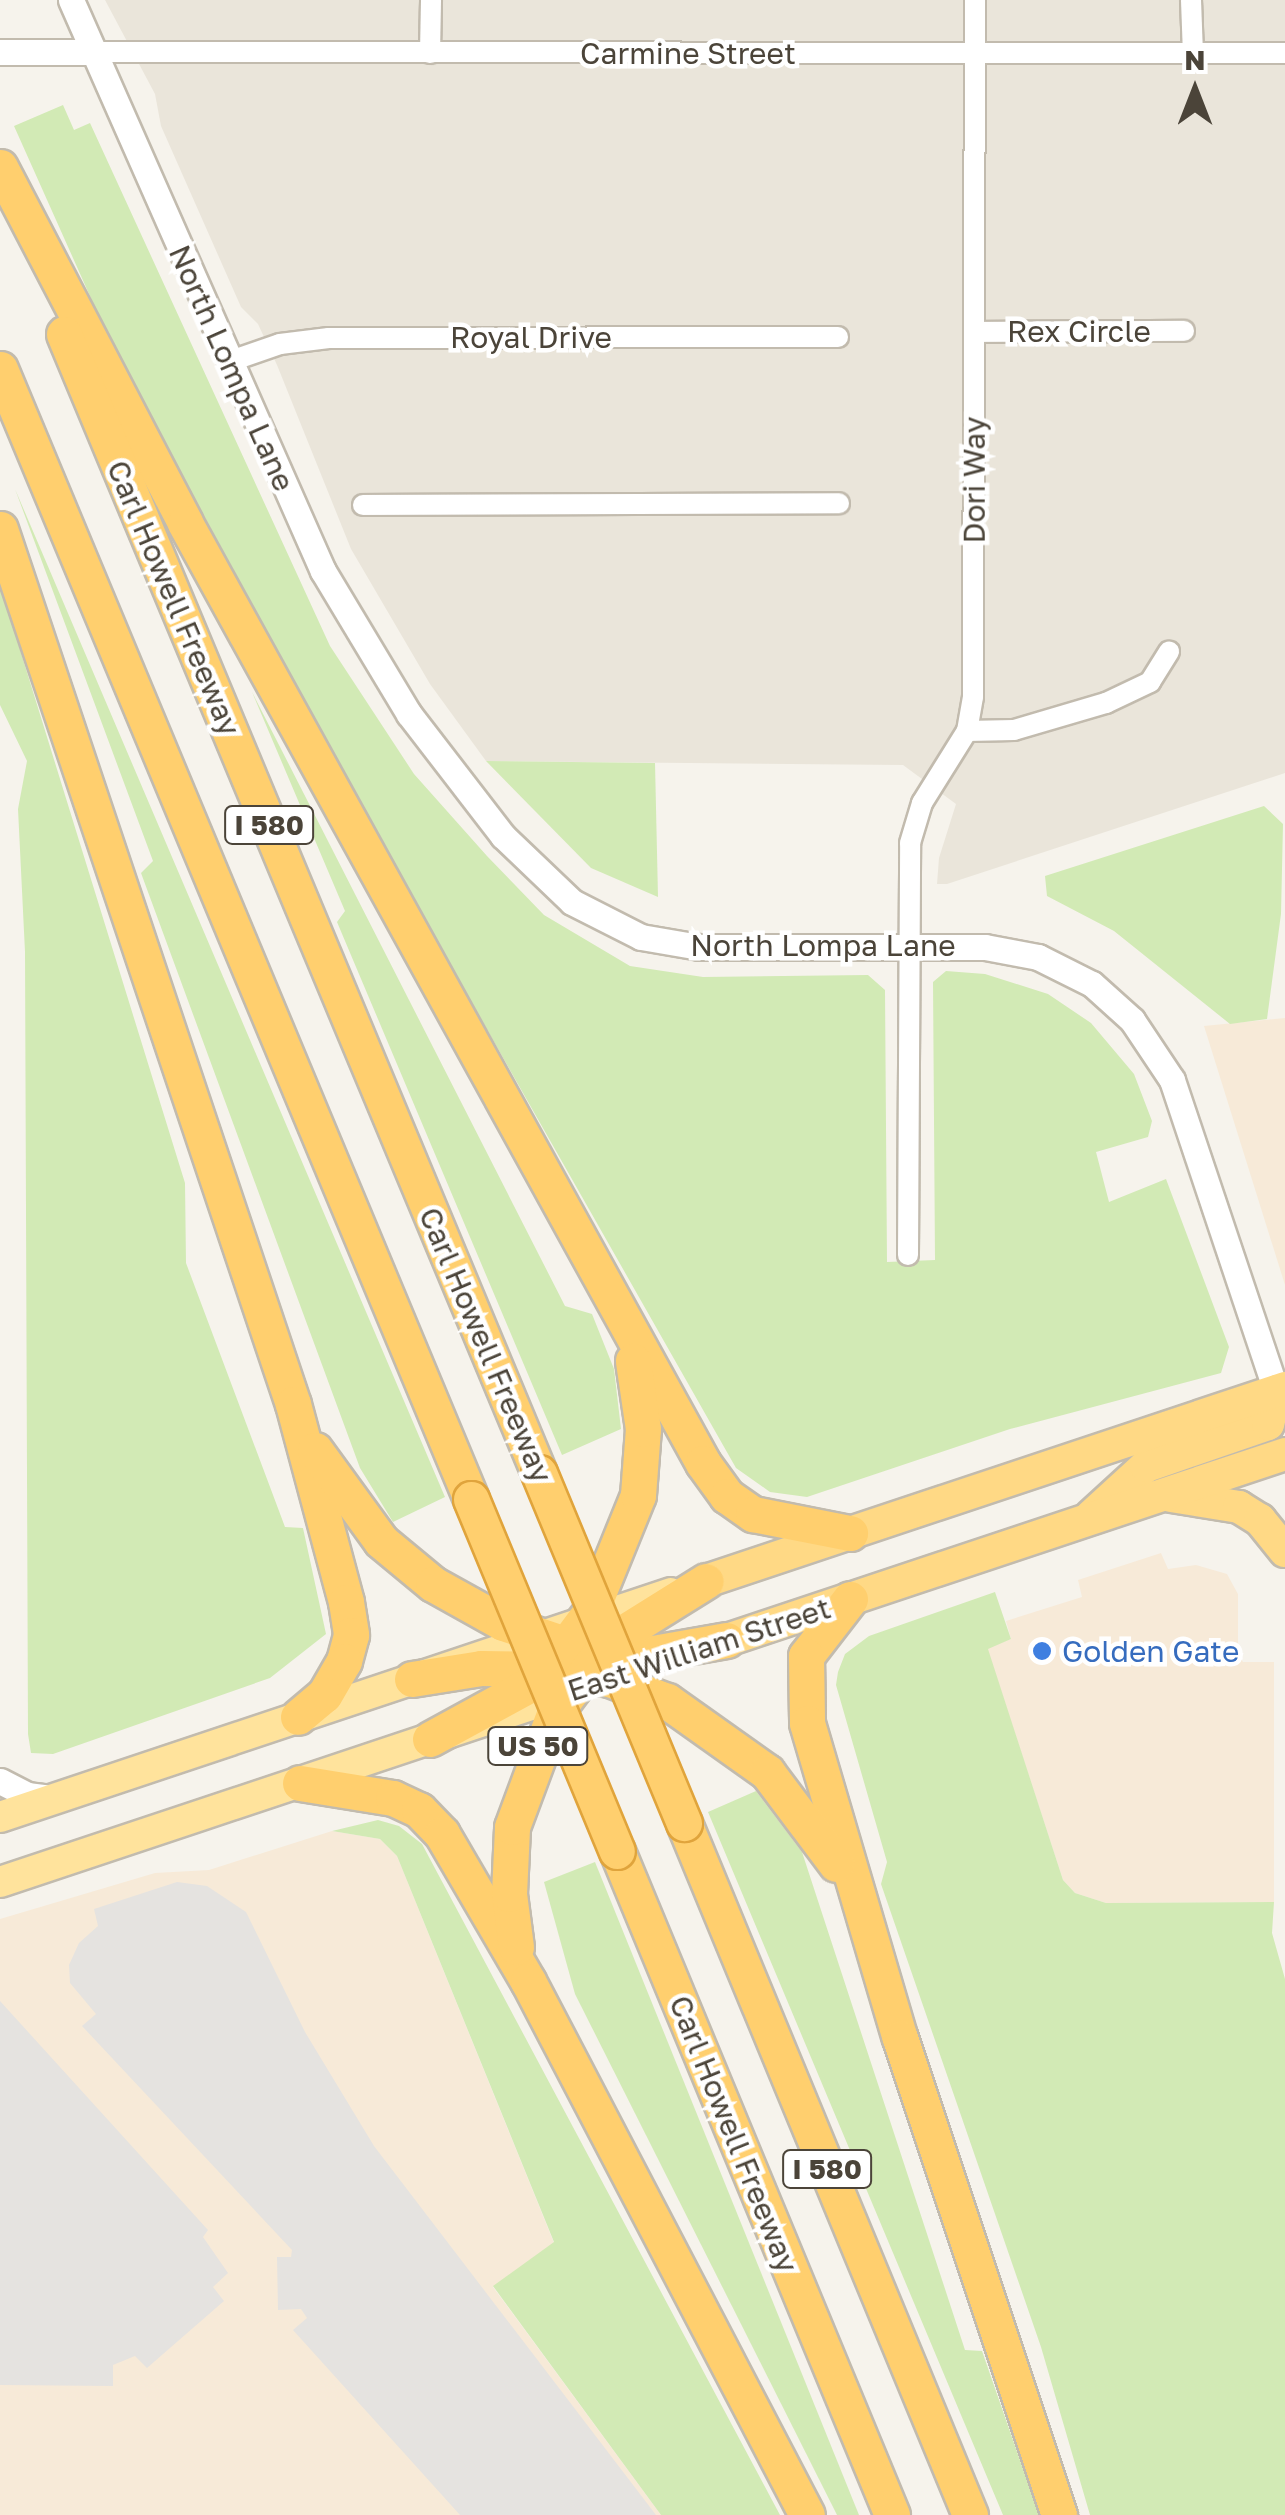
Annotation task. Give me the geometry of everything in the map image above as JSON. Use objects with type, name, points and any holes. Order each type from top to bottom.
[{"type":"highway","points":[[0,167],[186,524],[603,1291],[727,1496],[770,1521],[850,1534]]},
{"type":"highway","name":"Carl Howell Freeway","points":[[0,176],[970,2515]]},
{"type":"highway","name":"Carl Howell Freeway","points":[[0,369],[892,2515]]},
{"type":"highway","points":[[0,529],[293,1404],[351,1626],[339,1672],[298,1716]]},
{"type":"highway","points":[[430,1739],[512,1700],[575,1659],[630,1525],[643,1456],[636,1375],[603,1291]]},
{"type":"highway","points":[[1088,1519],[1146,1466],[1268,1424],[1282,1400]]},
{"type":"highway","name":"East William Street","points":[[706,1581],[1282,1400]]},
{"type":"highway","points":[[293,1404],[330,1477],[380,1541],[452,1596],[686,1712],[758,1763],[812,1828],[857,1899]]},
{"type":"highway","name":"East William Street","points":[[727,1640],[1285,1454]]},
{"type":"highway","points":[[1162,1495],[1239,1508],[1260,1520],[1285,1551]]},
{"type":"highway","name":"US 50","points":[[706,1581],[653,1608],[575,1659],[529,1766],[511,1836],[510,1909],[528,1982],[807,2515]]},
{"type":"highway","points":[[850,1599],[817,1634],[802,1686],[857,1899],[1059,2515]]},
{"type":"highway","points":[[412,1679],[575,1659],[659,1656],[727,1640]]},
{"type":"highway","points":[[300,1783],[373,1791],[426,1816],[528,1982]]},
{"type":"main road","points":[[0,1817],[412,1679]]},
{"type":"main road","points":[[0,1882],[430,1739]]},
{"type":"street","name":"North Lompa Lane","points":[[71,0],[323,571],[378,665],[455,777],[549,883],[599,920],[662,942],[907,945],[1038,957],[1082,977],[1132,1020],[1183,1106],[1282,1400]]},
{"type":"street","points":[[430,0],[430,53]]},
{"type":"street","name":"Dori Way","points":[[908,1255],[907,945],[916,817],[967,731],[974,680],[975,0]]},
{"type":"street","points":[[1191,0],[1193,54]]},
{"type":"street","points":[[0,52],[91,52]]},
{"type":"street","name":"Carmine Street","points":[[91,52],[1285,53]]},
{"type":"street","name":"Rex Circle","points":[[974,332],[1184,331]]},
{"type":"street","name":"Royal Drive","points":[[228,362],[280,344],[329,338],[838,337]]},
{"type":"street","points":[[362,505],[839,503]]},
{"type":"street","points":[[967,731],[1028,728],[1126,695],[1150,682],[1169,652]]},
{"type":"street","points":[[0,1781],[28,1795],[53,1798]]},
{"type":"shaded area","points":[[105,0],[1285,0],[1285,773],[947,884],[937,884],[939,858],[956,804],[903,765],[486,761],[430,684],[351,549],[277,365],[258,324],[241,307],[161,126],[155,94]]},
{"type":"shaded area","points":[[1285,1018],[1285,1285],[1204,1026]]},
{"type":"shaded area","points":[[1161,1553],[1168,1569],[1196,1565],[1227,1574],[1238,1594],[1238,1655],[1243,1662],[1274,1662],[1274,1902],[1106,1903],[1075,1893],[1063,1880],[987,1648],[1011,1639],[1006,1621],[1082,1597],[1078,1580]]},
{"type":"shaded area","points":[[332,1831],[380,1839],[397,1856],[554,2243],[493,2287],[661,2515],[0,2515],[0,1919],[155,1873],[209,1870]]},
{"type":"shaded area","points":[[177,1882],[207,1886],[246,1912],[305,2032],[374,2146],[656,2515],[460,2515],[293,2330],[307,2318],[301,2309],[278,2310],[277,2257],[291,2257],[292,2250],[82,2026],[96,2014],[70,1983],[69,1965],[79,1943],[98,1926],[94,1909]]},
{"type":"shaded area","points":[[0,2001],[208,2230],[203,2237],[228,2273],[213,2287],[224,2301],[147,2368],[135,2356],[113,2365],[113,2386],[0,2385]]},
{"type":"green space","points":[[63,105],[74,130],[90,123],[330,646],[414,774],[487,856],[544,915],[630,966],[703,977],[868,975],[885,990],[887,1262],[935,1260],[933,982],[946,971],[985,974],[1048,994],[1091,1023],[1134,1074],[1152,1121],[1148,1137],[1096,1152],[1109,1202],[1166,1179],[1229,1347],[1221,1373],[1010,1429],[807,1497],[770,1492],[736,1468],[385,850],[115,352],[14,126]]},
{"type":"green space","points":[[15,489],[445,1497],[393,1522],[360,1468],[141,873],[153,861]]},
{"type":"green space","points":[[0,585],[185,1183],[186,1263],[285,1527],[303,1528],[326,1634],[270,1678],[53,1754],[31,1753],[28,1734],[25,952],[18,809],[27,761],[0,705]]},
{"type":"green space","points":[[252,692],[565,1306],[592,1314],[614,1369],[621,1429],[562,1455],[337,922],[345,911]]},
{"type":"green space","points":[[486,761],[655,763],[658,897],[591,868]]},
{"type":"green space","points":[[1264,806],[1283,824],[1281,914],[1267,1019],[1230,1024],[1114,931],[1047,896],[1045,876]]},
{"type":"green space","points":[[995,1592],[1011,1639],[988,1649],[1063,1880],[1075,1893],[1106,1903],[1274,1902],[1272,1933],[1285,1979],[1285,2515],[1090,2515],[1041,2347],[881,1884],[887,1862],[836,1685],[845,1654],[869,1636]]},
{"type":"green space","points":[[756,1791],[802,1852],[965,2350],[982,2351],[1039,2515],[1003,2515],[708,1812]]},
{"type":"green space","points":[[378,1820],[399,1826],[422,1844],[780,2515],[661,2515],[493,2286],[554,2242],[397,1856],[380,1839],[332,1831]]},
{"type":"green space","points":[[595,1862],[859,2515],[837,2515],[575,1994],[544,1882]]},
{"type":"place","name":"Golden Gate","points":[[1042,1651]]}]
